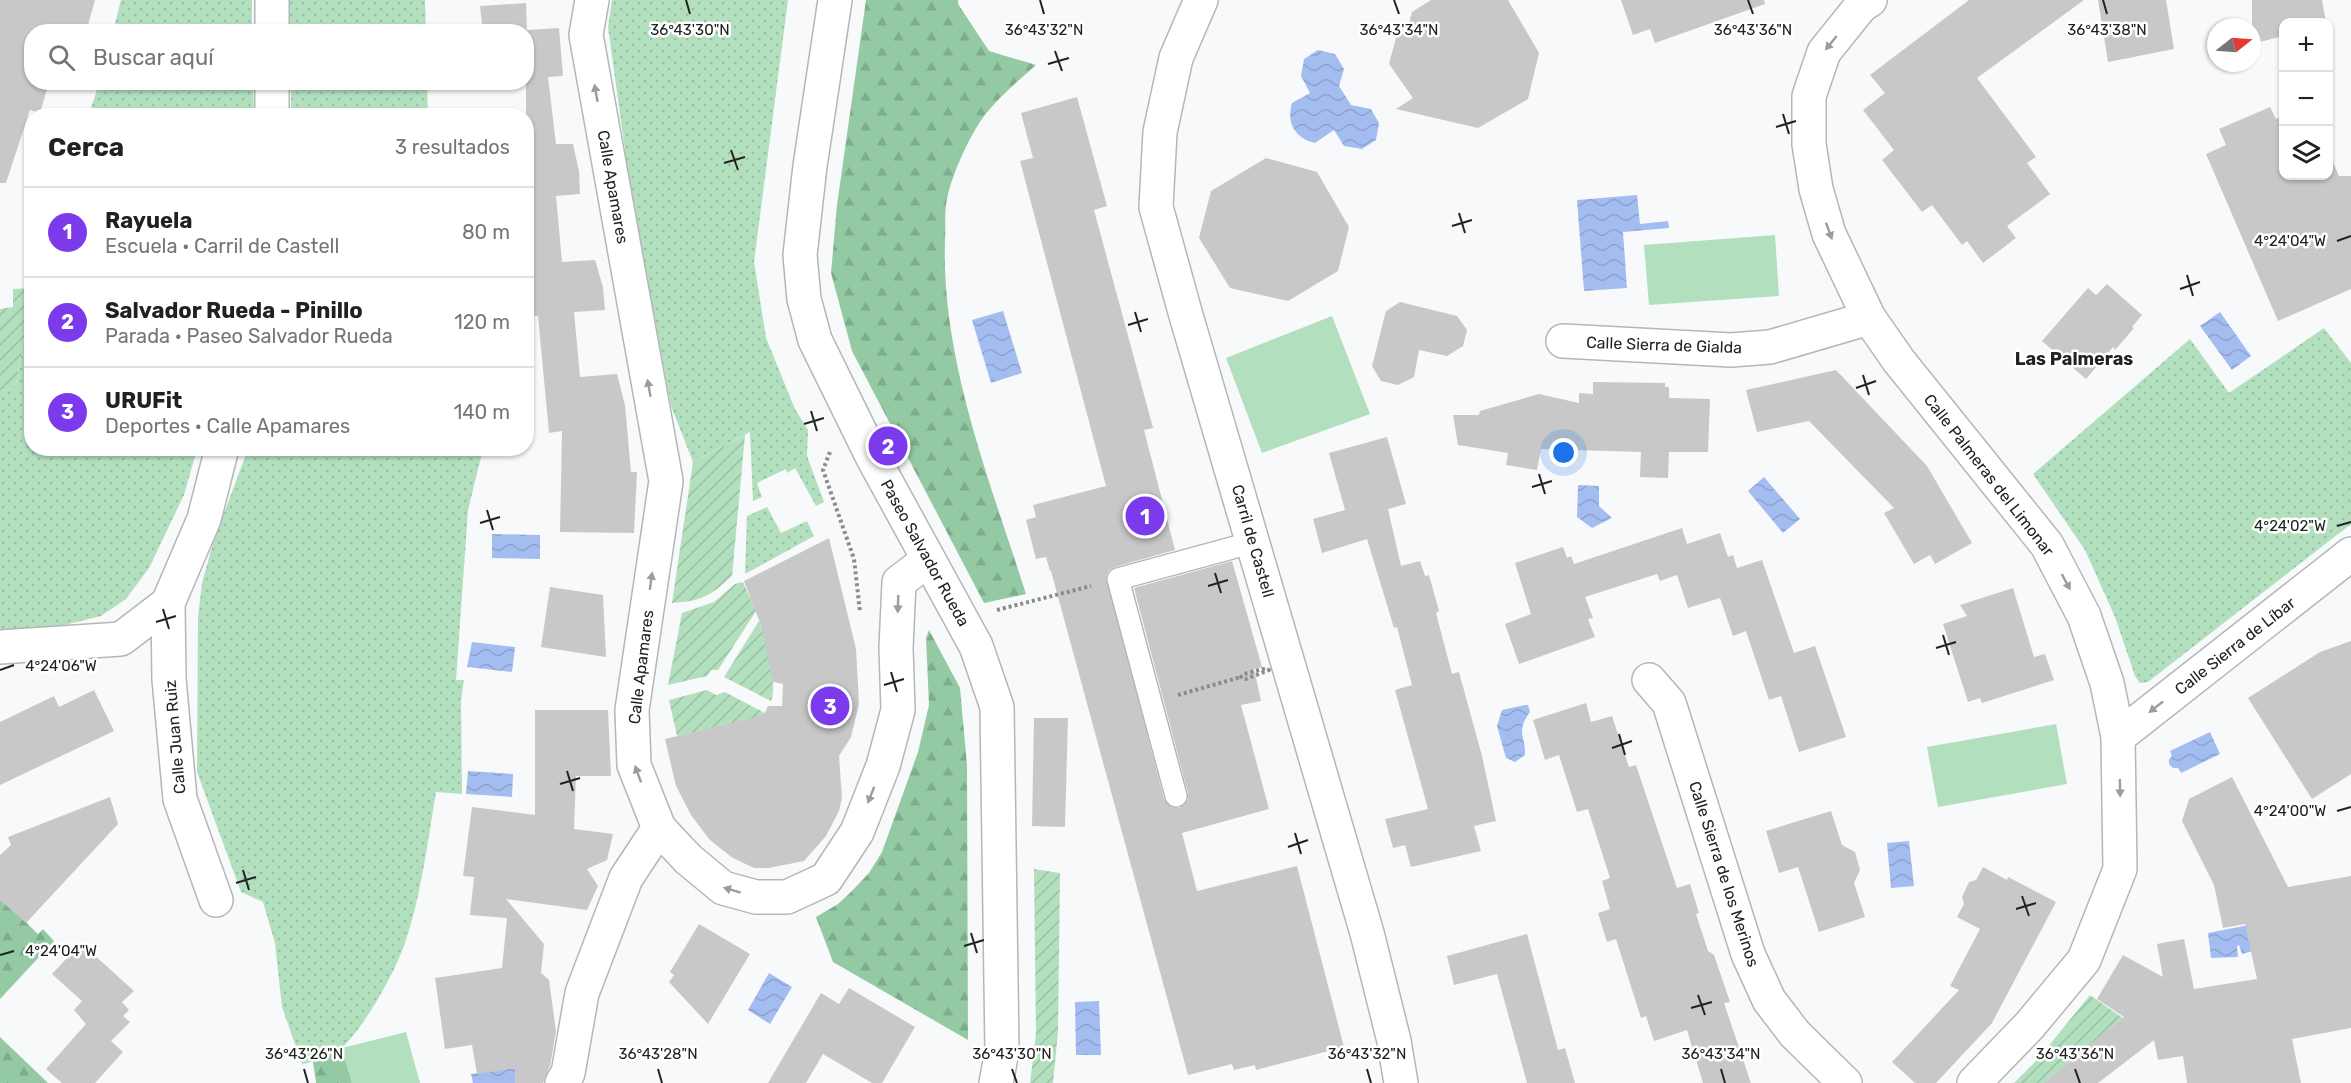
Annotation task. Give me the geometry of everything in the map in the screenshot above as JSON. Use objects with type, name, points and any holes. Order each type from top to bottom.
[{"type":"street","points":[[272,0],[272,24]]},
{"type":"street","name":"Calle Apamares","points":[[592,0],[586,35],[666,481],[632,710],[634,765],[659,828],[688,859],[723,888],[756,897],[787,897],[826,879],[857,832],[883,766],[898,710],[896,648],[899,582],[928,560]]},
{"type":"street","name":"Paseo Salvador Rueda","points":[[835,0],[810,166],[800,255],[804,298],[815,340],[861,436],[976,646],[997,707],[1002,1051],[996,1083]]},
{"type":"street","name":"Carril de Castell","points":[[1201,0],[1176,58],[1160,132],[1156,207],[1367,933],[1394,1041],[1401,1083]]},
{"type":"street","name":"Calle Palmeras del Limonar","points":[[1870,0],[1861,6],[1824,51],[1809,96],[1809,144],[1816,189],[1829,234],[1869,318],[1899,361],[2047,545],[2084,616],[2107,683],[2118,737],[2120,869],[2084,960],[2030,1025],[1974,1083]]},
{"type":"street","points":[[272,90],[272,108]]},
{"type":"street","name":"Calle Sierra de Gialda","points":[[1563,341],[1731,350],[1760,348],[1831,331],[1869,318]]},
{"type":"street","points":[[0,647],[121,639],[168,603],[204,519],[220,456]]},
{"type":"street","name":"Calle Sierra de Líbar","points":[[2118,737],[2351,554]]},
{"type":"street","name":"Calle Juan Ruiz","points":[[168,603],[169,679],[180,799],[216,900]]},
{"type":"street","name":"Calle Sierra de los Merinos","points":[[1649,680],[1669,703],[1748,954],[1769,999],[1795,1034],[1845,1083]]},
{"type":"street","points":[[562,1083],[568,1073],[582,993],[626,878],[659,828]]},
{"type":"lane","points":[[1176,796],[1118,579],[1254,542]]},
{"type":"path","points":[[833,443],[823,470],[854,559],[860,614]]},
{"type":"path","points":[[992,612],[1118,579]]},
{"type":"path","points":[[1152,702],[1244,676]]},
{"type":"green space","points":[[121,0],[252,0],[252,24],[115,24]]},
{"type":"green space","points":[[289,0],[425,0],[426,24],[290,24]]},
{"type":"green space","points":[[612,0],[788,0],[754,262],[766,338],[795,409],[808,430],[807,456],[824,502],[816,506],[795,468],[787,473],[786,469],[757,483],[762,497],[753,501],[750,432],[693,462],[671,406],[629,179],[608,27]]},
{"type":"green space","points":[[866,0],[958,0],[958,4],[989,51],[1036,65],[996,102],[978,125],[953,178],[945,214],[946,285],[959,375],[983,464],[1026,594],[984,603],[852,351],[831,273],[837,205]]},
{"type":"green space","points":[[97,90],[253,90],[254,108],[91,108]]},
{"type":"green space","points":[[291,90],[427,90],[428,108],[291,108]]},
{"type":"green space","points":[[1775,235],[1779,296],[1649,305],[1644,245]]},
{"type":"green space","points":[[24,288],[24,340],[15,389],[0,390],[0,309],[13,307],[13,289]]},
{"type":"green space","points":[[1332,316],[1370,414],[1262,453],[1226,358]]},
{"type":"green space","points":[[2324,328],[2351,363],[2351,524],[2148,682],[2140,683],[2135,676],[2115,617],[2085,550],[2033,474],[2190,339],[2229,393]]},
{"type":"green space","points":[[24,340],[24,456],[195,456],[184,495],[149,568],[126,599],[101,616],[56,627],[0,629],[0,390],[15,389]]},
{"type":"green space","points":[[745,435],[732,576],[705,596],[691,601],[672,603],[693,462]]},
{"type":"green space","points":[[245,456],[481,456],[468,510],[456,680],[464,680],[461,701],[462,794],[436,792],[424,867],[411,923],[395,967],[379,996],[361,1025],[343,1047],[329,1056],[302,1064],[282,1007],[275,943],[263,902],[241,892],[197,772],[198,617],[202,583],[214,540]]},
{"type":"green space","points":[[767,507],[781,533],[807,521],[814,536],[745,574],[747,516]]},
{"type":"green space","points":[[743,582],[756,611],[718,670],[711,670],[707,676],[668,685],[682,613],[714,602],[735,584]]},
{"type":"green space","points":[[759,621],[768,649],[772,673],[771,701],[724,677]]},
{"type":"green space","points":[[929,630],[960,688],[967,765],[968,1040],[833,962],[816,917],[838,904],[851,892],[869,873],[882,852],[918,752],[929,705],[926,638]]},
{"type":"green space","points":[[707,690],[716,695],[725,692],[765,713],[752,719],[677,736],[669,700]]},
{"type":"green space","points":[[2056,724],[2067,784],[1938,807],[1927,747]]},
{"type":"green space","points":[[1034,869],[1060,873],[1058,1032],[1053,1083],[1030,1083],[1036,1034]]},
{"type":"green space","points":[[0,897],[38,934],[43,929],[54,941],[0,999]]},
{"type":"green space","points":[[2090,995],[2123,1018],[2043,1083],[2014,1083],[2038,1059]]},
{"type":"green space","points":[[406,1032],[420,1083],[352,1083],[342,1048]]},
{"type":"green space","points":[[0,1037],[48,1083],[0,1083]]},
{"type":"green space","points":[[342,1048],[352,1083],[316,1083],[313,1062]]},
{"type":"water","points":[[1318,50],[1335,54],[1344,69],[1339,86],[1351,105],[1371,109],[1379,123],[1376,140],[1362,149],[1344,146],[1334,130],[1315,143],[1308,141],[1297,133],[1291,123],[1292,103],[1310,93],[1301,76],[1304,59]]},
{"type":"water","points":[[1637,195],[1640,224],[1668,221],[1669,228],[1623,232],[1627,288],[1584,291],[1577,200]]},
{"type":"water","points":[[1003,311],[1022,373],[991,383],[972,320]]},
{"type":"water","points":[[2220,312],[2251,356],[2232,370],[2200,326]]},
{"type":"water","points":[[1764,477],[1800,519],[1783,533],[1748,491]]},
{"type":"water","points":[[1578,485],[1599,486],[1599,506],[1612,518],[1592,528],[1577,517]]},
{"type":"water","points":[[492,534],[540,535],[540,559],[492,558]]},
{"type":"water","points":[[472,642],[515,647],[512,672],[467,667]]},
{"type":"water","points":[[1528,705],[1530,712],[1522,729],[1525,755],[1515,762],[1506,758],[1497,726],[1502,710]]},
{"type":"water","points":[[2210,732],[2220,754],[2181,773],[2178,768],[2173,768],[2169,764],[2172,756],[2170,751]]},
{"type":"water","points":[[468,771],[513,774],[512,797],[466,794]]},
{"type":"water","points":[[1909,841],[1914,886],[1891,888],[1887,843]]},
{"type":"water","points":[[2259,923],[2248,939],[2264,948],[2242,954],[2239,945],[2237,946],[2238,957],[2211,958],[2208,933]]},
{"type":"water","points":[[769,973],[792,987],[770,1024],[748,1010]]},
{"type":"water","points":[[1099,1001],[1101,1055],[1076,1055],[1075,1002]]},
{"type":"water","points":[[515,1068],[515,1083],[473,1083],[471,1074]]},
{"type":"building","points":[[0,0],[95,0],[88,24],[24,24],[24,90],[47,90],[41,108],[24,108],[24,128],[6,183],[0,183]]},
{"type":"building","points":[[1431,0],[1508,0],[1539,53],[1528,99],[1478,128],[1396,109],[1413,98],[1389,64],[1400,23],[1409,23],[1412,12]]},
{"type":"building","points":[[1621,0],[1764,0],[1765,4],[1655,43],[1650,29],[1633,35]]},
{"type":"building","points":[[1969,0],[2084,0],[1977,78],[2036,157],[2027,163],[2050,194],[2007,226],[2016,238],[1983,263],[1967,241],[1962,245],[1932,205],[1922,212],[1882,160],[1894,150],[1863,110],[1885,93],[1870,75]]},
{"type":"building","points":[[2098,0],[2166,0],[2174,49],[2108,62]]},
{"type":"building","points":[[2252,0],[2322,0],[2325,18],[2279,18],[2279,37],[2261,42],[2261,18],[2252,18]]},
{"type":"building","points":[[526,3],[527,24],[482,24],[480,6]]},
{"type":"building","points":[[559,28],[563,76],[548,77],[556,144],[573,144],[579,171],[580,194],[556,196],[562,262],[595,260],[603,287],[605,310],[574,312],[580,377],[617,374],[625,405],[631,472],[637,472],[634,533],[560,532],[562,431],[549,433],[538,316],[534,316],[534,108],[526,108],[526,90],[534,90],[534,30]]},
{"type":"building","points":[[1077,97],[1107,206],[1094,210],[1153,428],[1144,430],[1175,550],[1115,567],[1109,570],[1106,576],[1164,799],[1172,808],[1180,808],[1188,800],[1188,793],[1134,588],[1232,561],[1262,667],[1254,669],[1261,701],[1241,705],[1269,809],[1182,833],[1197,891],[1297,866],[1344,1047],[1256,1070],[1255,1065],[1234,1070],[1232,1064],[1188,1075],[1051,571],[1046,557],[1036,559],[1026,520],[1036,517],[1033,505],[1106,486],[1020,161],[1033,158],[1021,113]]},
{"type":"building","points":[[2270,107],[2276,119],[2279,118],[2279,180],[2333,180],[2333,162],[2339,176],[2351,176],[2351,289],[2278,321],[2206,154],[2226,145],[2219,129]]},
{"type":"building","points":[[1266,158],[1317,172],[1349,227],[1338,271],[1288,301],[1230,288],[1199,238],[1211,191]]},
{"type":"building","points":[[2107,284],[2142,315],[2115,350],[2113,347],[2086,379],[2042,341],[2088,288],[2096,295]]},
{"type":"building","points":[[1400,302],[1457,316],[1467,330],[1463,346],[1447,356],[1419,350],[1414,377],[1398,385],[1381,381],[1372,366],[1386,311]]},
{"type":"building","points":[[1836,370],[1927,466],[1972,543],[1935,564],[1930,555],[1914,564],[1884,513],[1894,508],[1809,421],[1757,432],[1746,390]]},
{"type":"building","points":[[1593,382],[1665,383],[1665,387],[1669,387],[1669,398],[1710,399],[1708,452],[1669,452],[1668,478],[1640,477],[1641,452],[1541,449],[1537,470],[1506,465],[1508,453],[1458,445],[1453,415],[1479,415],[1480,411],[1539,394],[1579,403],[1579,393],[1593,394]]},
{"type":"building","points":[[1387,437],[1406,504],[1388,509],[1401,566],[1420,561],[1425,576],[1429,575],[1452,674],[1459,672],[1482,756],[1496,821],[1474,826],[1481,851],[1411,867],[1405,845],[1393,848],[1385,819],[1428,809],[1395,690],[1412,685],[1397,627],[1394,628],[1367,539],[1322,553],[1313,519],[1345,510],[1329,453]]},
{"type":"building","points":[[1682,528],[1687,544],[1720,533],[1728,557],[1733,555],[1737,568],[1762,560],[1794,653],[1815,646],[1846,737],[1799,752],[1781,696],[1769,700],[1746,631],[1733,636],[1720,598],[1688,608],[1677,575],[1660,581],[1657,574],[1585,597],[1593,618],[1588,619],[1595,637],[1519,664],[1505,624],[1531,614],[1515,563],[1563,547],[1567,558],[1571,556],[1574,564]]},
{"type":"building","points":[[829,538],[856,649],[859,704],[851,737],[839,756],[842,798],[839,811],[826,836],[804,861],[769,868],[754,868],[733,858],[709,839],[691,815],[676,786],[665,739],[752,718],[765,713],[768,706],[782,706],[783,684],[773,682],[761,625],[744,581]]},
{"type":"building","points":[[550,587],[603,595],[606,657],[541,647]]},
{"type":"building","points":[[2013,588],[2034,657],[2045,654],[2054,680],[1982,703],[1980,698],[1968,702],[1943,624],[1967,616],[1960,605]]},
{"type":"building","points":[[2351,641],[2351,774],[2312,799],[2248,698],[2320,652]]},
{"type":"building","points":[[94,690],[114,731],[0,785],[0,722],[54,696],[59,707]]},
{"type":"building","points":[[1586,703],[1591,722],[1612,716],[1629,767],[1636,765],[1677,888],[1690,884],[1699,913],[1696,914],[1708,951],[1714,955],[1730,1002],[1724,1003],[1751,1083],[1703,1083],[1687,1030],[1654,1041],[1646,1016],[1641,1018],[1616,939],[1607,942],[1598,913],[1610,909],[1602,881],[1610,878],[1588,809],[1577,812],[1559,755],[1545,760],[1533,720]]},
{"type":"building","points":[[535,710],[608,710],[611,776],[576,776],[574,829],[613,834],[607,860],[587,869],[598,886],[587,910],[506,899],[544,944],[541,973],[549,980],[556,1031],[550,1066],[543,1083],[515,1083],[515,1068],[477,1074],[472,1045],[445,1049],[435,978],[502,968],[507,918],[470,915],[474,877],[463,876],[472,807],[535,815]]},
{"type":"building","points":[[1034,718],[1068,718],[1065,827],[1032,826]]},
{"type":"building","points":[[2232,777],[2288,887],[2351,876],[2351,1028],[2292,1039],[2301,1083],[2187,1083],[2183,1056],[2158,1060],[2154,1040],[2098,1083],[2043,1083],[2124,1017],[2097,999],[2123,955],[2163,977],[2157,944],[2184,939],[2194,989],[2257,979],[2245,924],[2223,928],[2214,885],[2182,821],[2189,799]]},
{"type":"building","points":[[110,797],[118,824],[26,923],[0,900],[0,855],[11,845],[8,837]]},
{"type":"building","points":[[1831,811],[1842,845],[1855,852],[1860,870],[1854,883],[1865,917],[1819,932],[1798,867],[1779,873],[1766,831]]},
{"type":"building","points":[[1983,867],[2056,902],[1992,1023],[1936,1083],[1915,1083],[1892,1062],[1959,990],[1950,986],[1980,929],[1957,917],[1964,904],[1962,897],[1969,882],[1976,880]]},
{"type":"building","points":[[699,924],[750,954],[708,1024],[669,982],[674,975],[670,972]]},
{"type":"building","points":[[1527,934],[1558,1050],[1565,1048],[1575,1083],[1527,1083],[1497,974],[1454,985],[1447,956]]},
{"type":"building","points":[[81,943],[134,991],[122,1002],[129,1010],[123,1016],[130,1022],[111,1041],[123,1052],[95,1083],[62,1083],[46,1069],[86,1024],[74,1010],[82,1001],[52,974]]},
{"type":"building","points":[[849,988],[915,1027],[882,1083],[872,1083],[823,1054],[806,1083],[768,1083],[821,993],[839,1004]]},
{"type":"place","name":"Salvador Rueda - Pinillo","points":[[888,446]]},
{"type":"place","name":"Rayuela","points":[[1145,516]]},
{"type":"place","name":"URUFit","points":[[830,706]]},
{"type":"district","name":"Las Palmeras","points":[[2074,359]]}]
